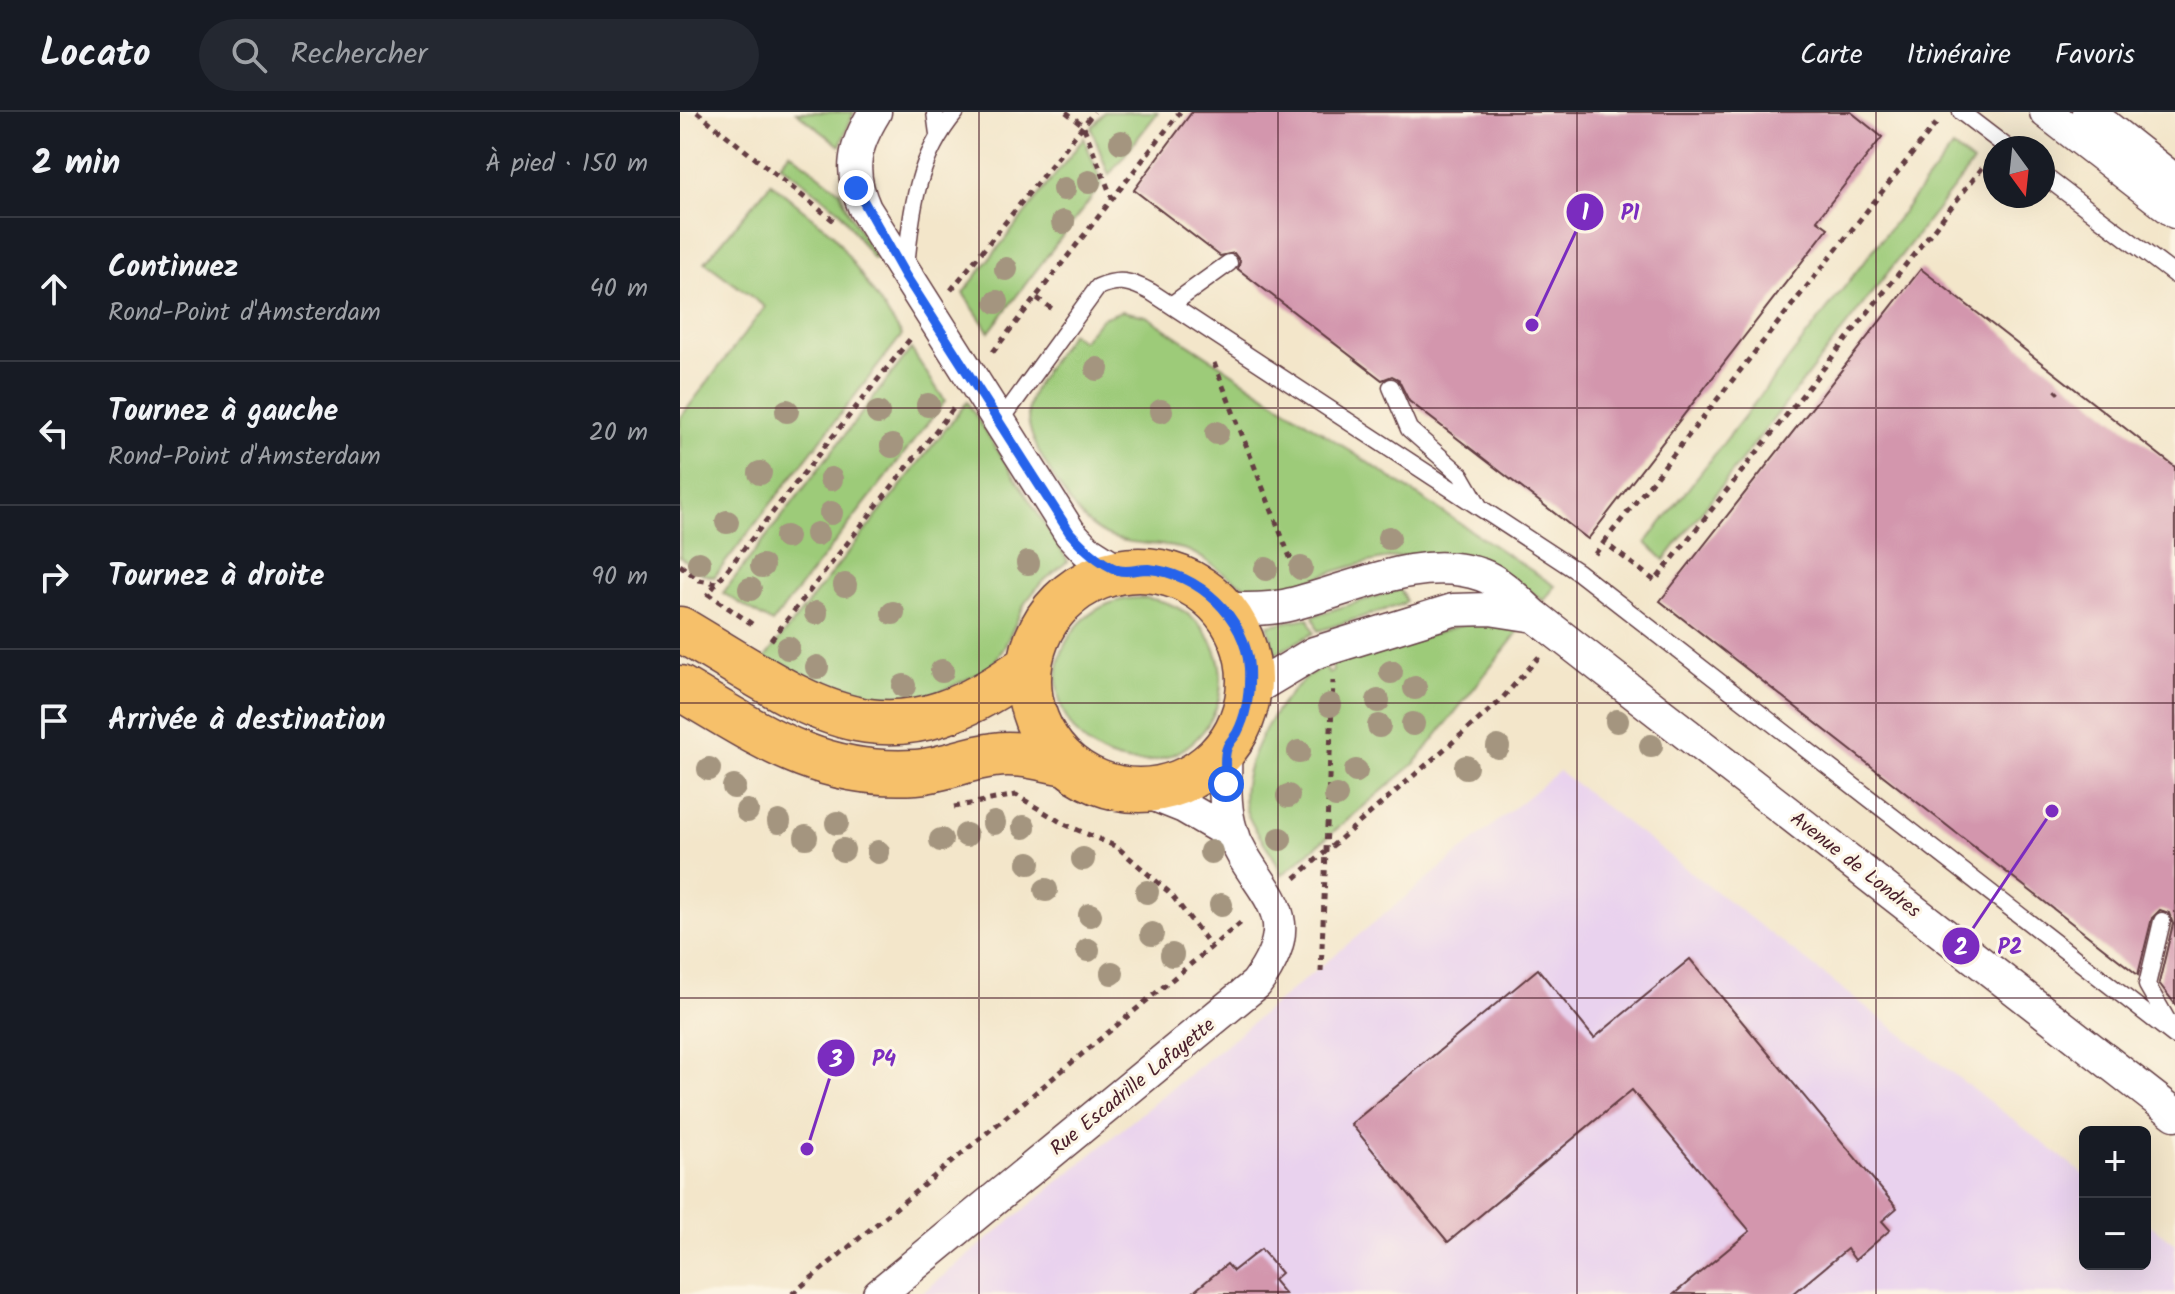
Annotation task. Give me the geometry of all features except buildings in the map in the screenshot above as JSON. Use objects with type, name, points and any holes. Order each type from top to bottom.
[{"type":"main road","points":[[1149,569],[1177,576],[1203,589],[1225,609],[1240,634],[1249,663],[1249,692],[1241,723],[1225,750],[1189,779],[1144,791],[1116,788],[1089,779],[1066,763],[1047,743],[1035,719],[1028,692],[1029,665],[1036,639],[1059,604],[1092,579],[1119,571],[1149,569]]},
{"type":"main road","points":[[680,629],[761,654],[796,700],[827,712],[892,722],[951,713],[976,702],[1029,665]]},
{"type":"main road","points":[[680,688],[790,752],[838,766],[917,772],[995,754],[1021,754],[1066,763]]},
{"type":"street","points":[[875,112],[859,139],[855,154],[856,188],[905,275],[1070,533],[1086,550],[1119,571]]},
{"type":"street","points":[[2046,112],[2175,212]]},
{"type":"street","points":[[2088,112],[2175,181]]},
{"type":"street","name":"Avenue de Londres","points":[[1225,609],[1289,605],[1399,574],[1445,568],[1483,576],[1498,583],[2175,1114]]},
{"type":"street","name":"Avenue de Londres","points":[[1249,692],[1314,653],[1453,610],[1490,609],[1547,624]]},
{"type":"street","name":"Rue Escadrille Lafayette","points":[[879,1294],[1256,984],[1272,962],[1279,942],[1279,926],[1272,898],[1234,836],[1227,811],[1225,750]]},
{"type":"street","name":"Rue Escadrille Lafayette","points":[[1144,791],[1184,807],[1234,836]]},
{"type":"lane","points":[[935,112],[938,134]]},
{"type":"lane","points":[[905,275],[915,187],[938,134],[956,112]]},
{"type":"lane","points":[[1961,112],[1992,136]]},
{"type":"lane","points":[[2055,184],[2175,275]]},
{"type":"lane","points":[[1171,305],[1229,263]]},
{"type":"lane","points":[[999,423],[1098,287],[1115,280],[1131,282],[1171,305],[1578,572],[2175,1034]]},
{"type":"lane","points":[[1391,387],[1409,429],[1461,475],[1482,510]]},
{"type":"lane","points":[[2162,921],[2147,985],[2175,1034]]},
{"type":"path","points":[[697,112],[842,229]]},
{"type":"path","points":[[1066,112],[1083,125],[1112,199]]},
{"type":"path","points":[[951,290],[1094,112]]},
{"type":"path","points":[[912,337],[708,594],[761,654],[956,405],[970,378],[1180,112]]},
{"type":"path","points":[[1578,572],[1945,112]]},
{"type":"path","points":[[1604,542],[1655,581],[1983,167]]},
{"type":"path","points":[[1213,360],[1299,583]]},
{"type":"path","points":[[680,565],[699,580],[717,583]]},
{"type":"path","points":[[792,1294],[1272,898],[1498,703],[1547,624]]},
{"type":"path","points":[[1321,972],[1323,855],[1334,689],[1331,673]]},
{"type":"path","points":[[949,808],[1016,795],[1035,803],[1064,824],[1117,847],[1170,893],[1211,946]]},
{"type":"shaded area","points":[[1559,771],[2079,1170],[2079,1270],[2151,1270],[2151,1226],[2175,1244],[2175,1294],[921,1294]]},
{"type":"green space","points":[[796,112],[854,112],[840,146]]},
{"type":"green space","points":[[1104,112],[1158,112],[1109,175],[1091,128]]},
{"type":"green space","points":[[1084,138],[1102,184],[989,332],[963,293]]},
{"type":"green space","points":[[1953,147],[1973,163],[1664,560],[1646,543]]},
{"type":"green space","points":[[790,152],[840,191],[849,213],[876,258],[873,259],[839,210],[780,164]]},
{"type":"green space","points":[[771,183],[833,234],[902,335],[714,577],[703,574],[680,557],[680,418],[765,307],[705,262]]},
{"type":"green space","points":[[1122,311],[1146,316],[1555,586],[1544,601],[1492,570],[1442,556],[1417,555],[1363,563],[1289,587],[1263,590],[1243,585],[1189,551],[1116,539],[1098,530],[1072,505],[1042,458],[1028,421],[1029,406],[1042,375],[1071,333],[1082,341],[1102,318]]},
{"type":"green space","points":[[911,349],[945,401],[772,623],[723,593]]},
{"type":"green space","points":[[967,402],[1068,561],[1041,583],[1025,603],[1004,648],[989,669],[914,704],[858,701],[764,659]]},
{"type":"green space","points":[[1400,589],[1406,601],[1403,604],[1318,631],[1313,616]]},
{"type":"green space","points":[[1139,598],[1170,605],[1197,622],[1214,649],[1221,680],[1214,711],[1197,738],[1170,755],[1139,762],[1108,755],[1081,738],[1064,711],[1057,680],[1064,649],[1081,622],[1108,605]]},
{"type":"green space","points":[[1308,618],[1314,633],[1275,654],[1268,625]]},
{"type":"green space","points":[[1472,622],[1509,626],[1519,631],[1415,763],[1281,876],[1249,819],[1244,792],[1255,750],[1279,707],[1294,689],[1325,666],[1329,674],[1333,672],[1332,664]]},
{"type":"place","name":"P1","points":[[1532,325]]},
{"type":"place","name":"P2","points":[[2052,811]]},
{"type":"place","name":"P4","points":[[807,1149]]},
{"type":"route","points":[[856,188],[865,209],[905,275],[1070,533],[1086,550],[1119,571],[1149,569],[1177,576],[1203,589],[1225,609],[1240,634],[1249,663],[1245,713],[1225,750],[1226,784]]}]
